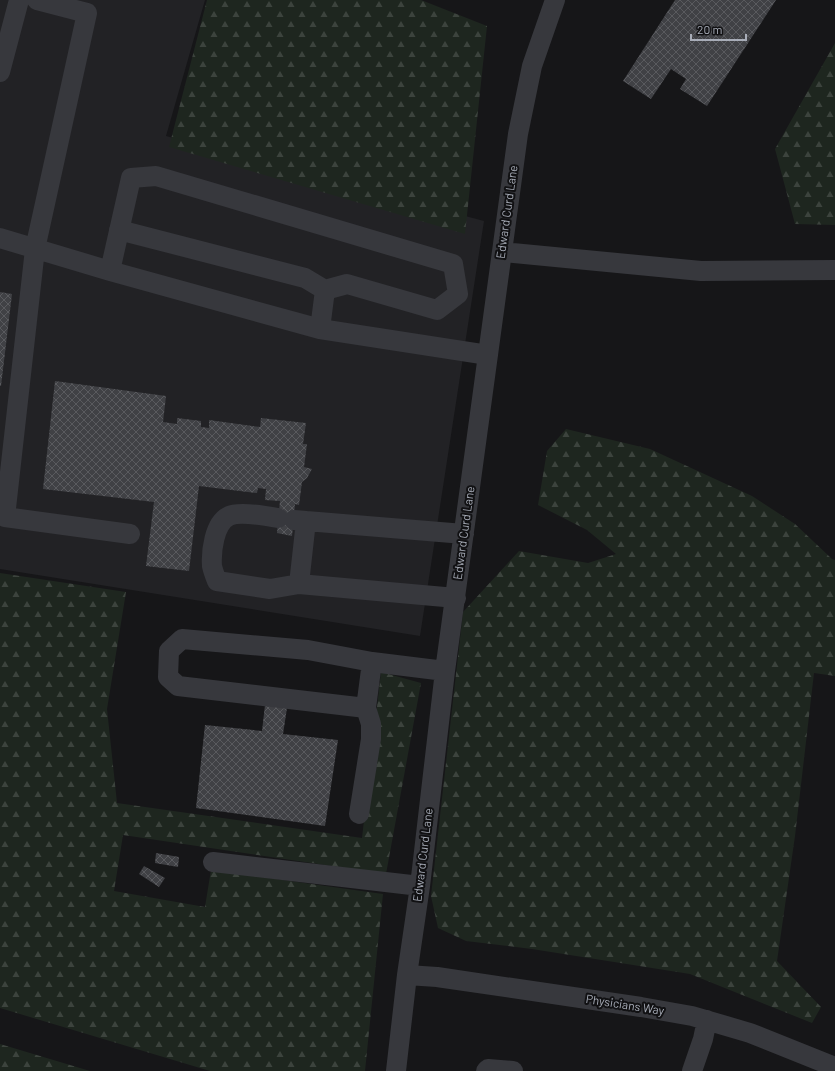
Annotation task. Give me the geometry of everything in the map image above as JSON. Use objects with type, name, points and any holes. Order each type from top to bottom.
[{"type":"street","points":[[0,72],[19,0]]},
{"type":"street","points":[[37,0],[87,13],[35,249],[3,517],[130,534]]},
{"type":"street","name":"Edward Curd Lane","points":[[396,1071],[407,975],[420,886],[445,672],[518,134],[532,66],[555,0]]},
{"type":"street","points":[[110,271],[119,230],[131,178],[156,176],[453,264],[458,294],[437,310],[347,284],[325,290],[305,278],[119,230]]},
{"type":"street","points":[[0,238],[110,271],[320,329],[488,355]]},
{"type":"street","points":[[502,252],[701,271],[835,270]]},
{"type":"street","points":[[320,329],[325,290]]},
{"type":"street","points":[[456,598],[299,584],[270,589],[217,581],[212,567],[215,534],[221,522],[229,516],[253,515],[464,534]]},
{"type":"street","points":[[293,519],[299,584]]},
{"type":"street","points":[[366,708],[178,686],[168,677],[169,651],[182,639],[308,650],[372,662],[445,672]]},
{"type":"street","points":[[359,814],[371,739],[371,724],[366,708],[372,662]]},
{"type":"street","points":[[213,862],[420,886]]},
{"type":"street","name":"Physicians Way","points":[[407,975],[438,977],[692,1016],[750,1033],[835,1067]]},
{"type":"street","points":[[692,1071],[703,1039],[707,1020]]},
{"type":"street","points":[[486,1071],[488,1069],[514,1071]]},
{"type":"shaded area","points":[[0,0],[205,0],[166,136],[484,221],[420,636],[0,569]]},
{"type":"green space","points":[[207,0],[421,0],[487,26],[465,234],[169,147]]},
{"type":"green space","points":[[835,43],[835,225],[795,224],[775,149]]},
{"type":"green space","points":[[566,429],[650,449],[752,496],[795,524],[832,559],[835,560],[835,676],[814,673],[795,836],[777,961],[821,1007],[812,1023],[690,974],[532,949],[466,941],[438,928],[431,896],[463,612],[519,551],[588,563],[616,554],[587,530],[538,505],[547,451]]},
{"type":"green space","points":[[0,573],[126,592],[107,709],[117,803],[362,838],[381,672],[421,683],[386,874],[123,835],[114,891],[205,907],[211,870],[383,894],[365,1071],[210,1071],[0,1008]]},
{"type":"green space","points":[[0,1044],[90,1071],[0,1071]]},
{"type":"building","points":[[675,0],[776,0],[707,106],[680,89],[686,79],[671,69],[651,99],[623,81]]},
{"type":"building","points":[[0,292],[12,294],[1,386],[0,386]]},
{"type":"building","points":[[55,381],[166,396],[163,422],[177,424],[177,418],[201,421],[201,427],[209,428],[209,420],[260,427],[261,418],[306,423],[303,444],[307,444],[304,467],[312,469],[307,478],[302,482],[299,505],[295,504],[292,536],[277,533],[280,501],[265,500],[266,489],[258,488],[257,493],[199,486],[189,571],[146,566],[154,502],[43,489]]},
{"type":"building","points":[[265,705],[287,708],[283,734],[338,740],[325,826],[196,808],[205,725],[262,731]]},
{"type":"building","points":[[156,853],[179,857],[178,867],[155,863]]},
{"type":"building","points":[[144,866],[165,878],[159,887],[139,874]]}]
